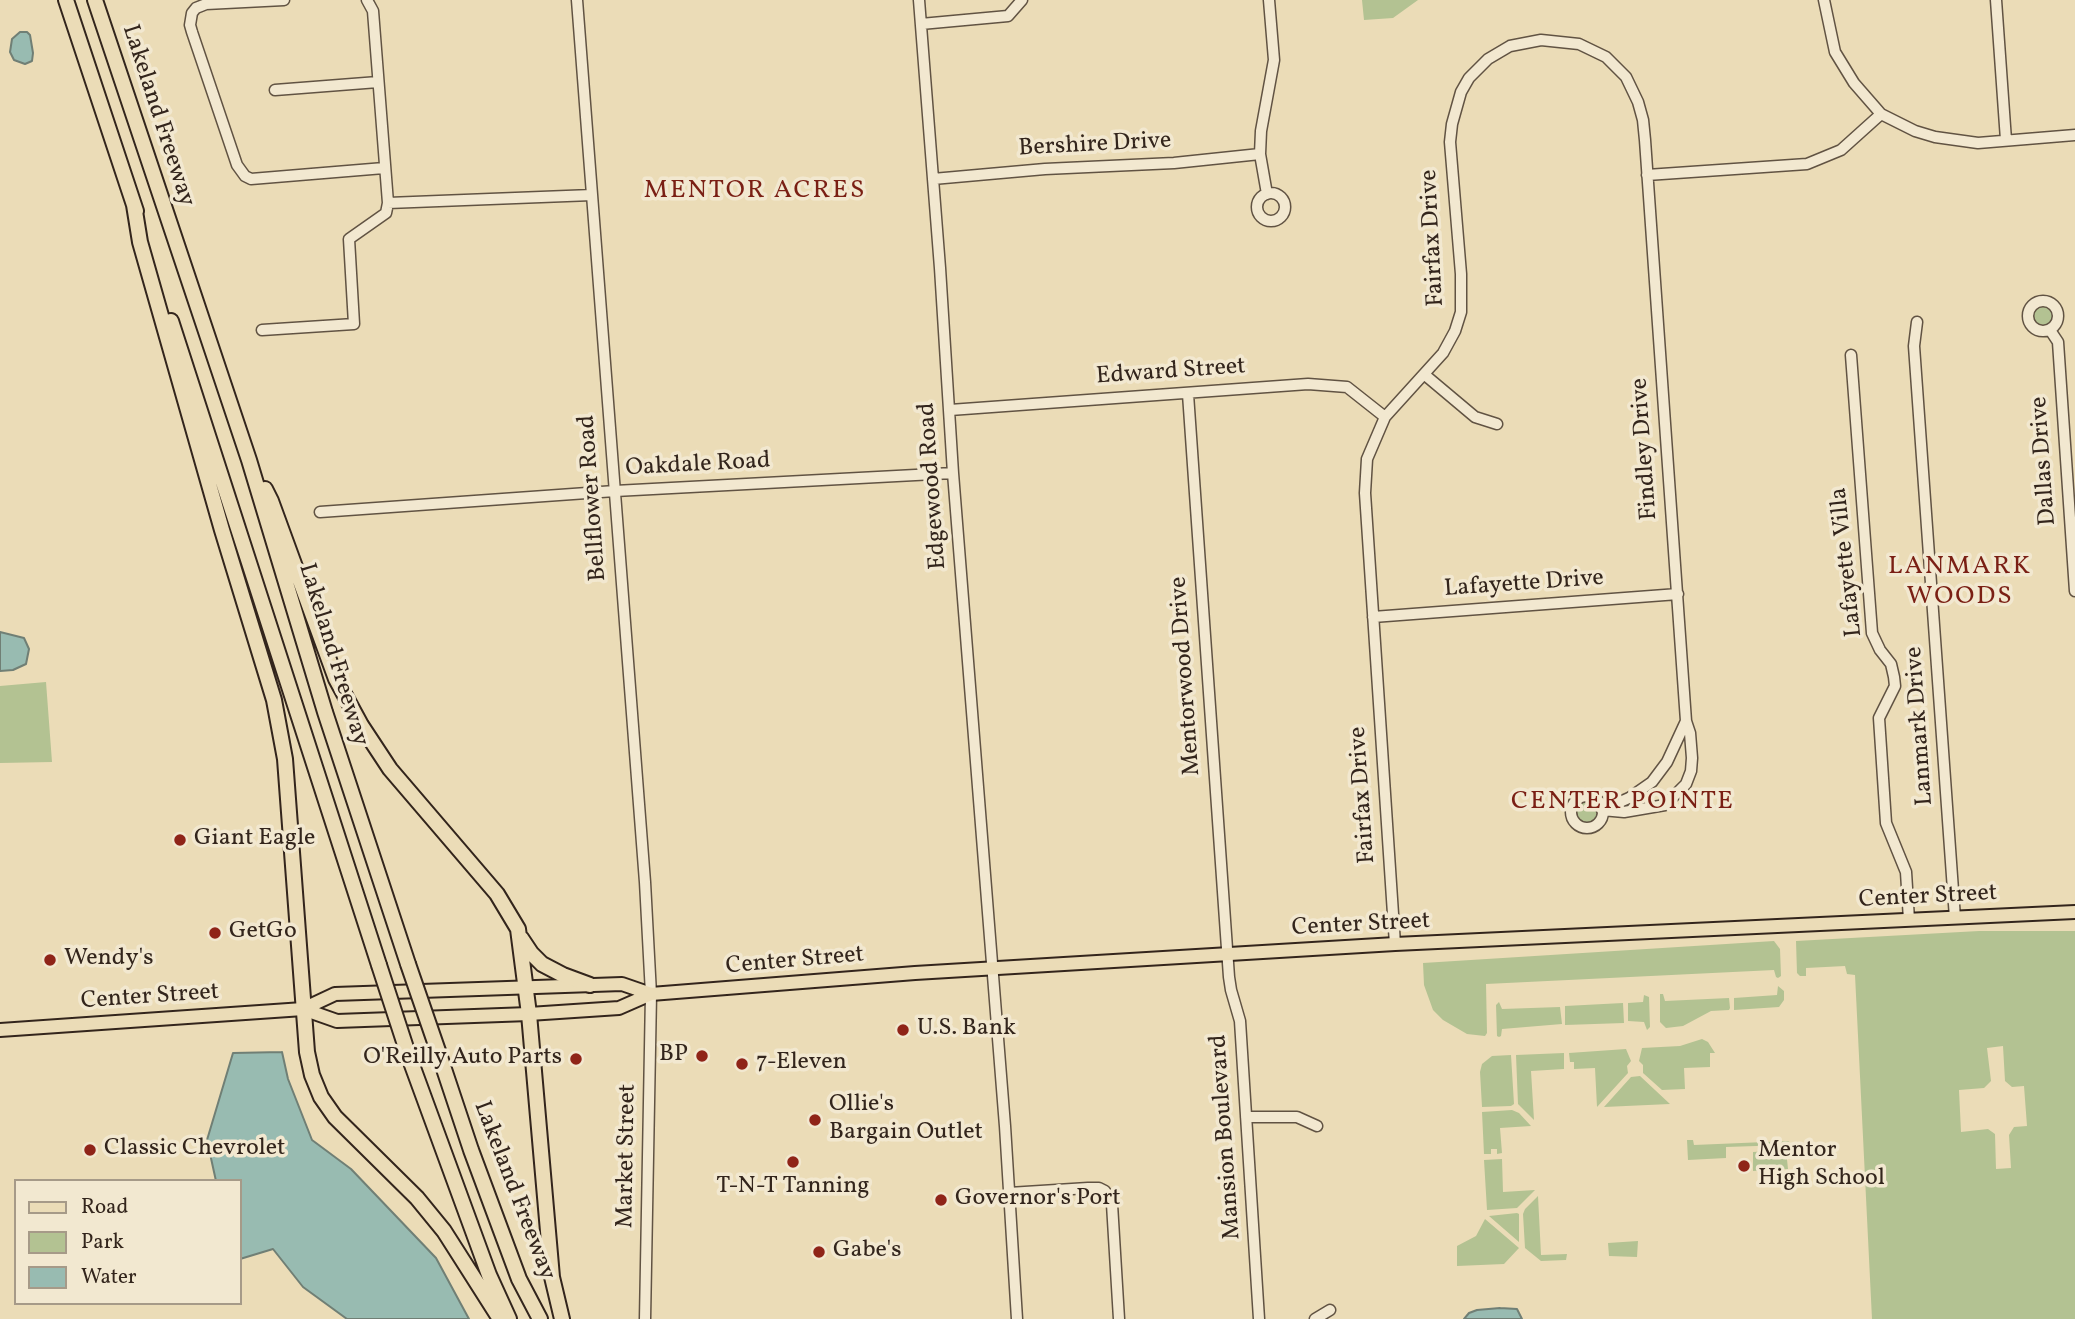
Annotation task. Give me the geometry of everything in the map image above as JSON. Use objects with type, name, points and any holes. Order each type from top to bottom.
[{"type":"highway","name":"Lakeland Freeway","points":[[66,0],[408,1054],[489,1275],[509,1319]]},
{"type":"highway","name":"Lakeland Freeway","points":[[95,0],[249,460],[325,712],[408,964],[471,1150],[519,1279],[540,1319]]},
{"type":"highway","points":[[134,205],[147,269],[274,700],[285,759],[303,1009],[312,1075],[321,1097],[335,1117],[417,1198],[444,1231],[500,1319]]},
{"type":"highway","points":[[249,460],[271,501],[335,679],[361,725],[390,769],[497,894],[515,921],[520,936],[529,1014],[552,1277],[562,1319]]},
{"type":"highway","points":[[520,936],[542,964],[590,985]]},
{"type":"main road","name":"Center Street","points":[[303,1009],[337,1021],[529,1014],[619,1008],[651,993],[993,969],[1395,944],[2075,912]]},
{"type":"main road","name":"Center Street","points":[[0,1030],[303,1009],[335,994],[622,984],[651,993]]},
{"type":"street","points":[[284,0],[206,5],[196,8],[192,13],[192,32],[237,166],[245,176],[259,179],[384,168]]},
{"type":"street","points":[[262,330],[354,324],[349,239],[386,213],[388,203],[373,11],[366,0]]},
{"type":"street","name":"Bellflower Road","points":[[577,0],[651,993]]},
{"type":"street","name":"Edgewood Road","points":[[919,0],[1017,1319]]},
{"type":"street","points":[[920,24],[1008,16],[1021,0]]},
{"type":"street","points":[[1267,194],[1260,154],[1261,131],[1274,60],[1269,0]]},
{"type":"street","points":[[1824,0],[1835,52],[1854,83],[1881,114],[1915,131],[1950,141],[1978,143],[2075,135]]},
{"type":"street","points":[[1996,0],[2006,141]]},
{"type":"street","name":"Fairfax Drive","points":[[1395,944],[1365,493],[1366,470],[1370,449],[1385,417],[1443,353],[1455,331],[1461,312],[1461,274],[1450,142],[1451,124],[1461,92],[1469,78],[1488,59],[1510,46],[1541,40],[1579,44],[1606,58],[1626,77],[1643,120],[1647,175]]},
{"type":"street","points":[[275,90],[378,82]]},
{"type":"street","points":[[1647,175],[1807,164],[1841,150],[1881,114]]},
{"type":"street","name":"Bershire Drive","points":[[933,179],[1045,169],[1174,163],[1260,154]]},
{"type":"street","name":"Findley Drive","points":[[1647,175],[1686,721],[1692,758],[1686,784],[1665,805],[1624,812],[1602,810],[1629,798],[1652,782],[1667,762],[1686,721]]},
{"type":"street","points":[[388,203],[592,195]]},
{"type":"street","name":"Lanmark Drive","points":[[1917,322],[1914,346],[1955,918]]},
{"type":"street","name":"Dallas Drive","points":[[2050,330],[2058,342],[2075,591]]},
{"type":"street","name":"Lafayette Villa","points":[[1851,355],[1872,633],[1891,664],[1895,677],[1895,686],[1879,718],[1886,823],[1906,872],[1909,920]]},
{"type":"street","points":[[1425,375],[1475,417],[1497,424]]},
{"type":"street","name":"Edward Street","points":[[950,410],[1308,384],[1347,387],[1385,417]]},
{"type":"street","name":"Mentorwood Drive","points":[[1188,394],[1228,955]]},
{"type":"street","name":"Oakdale Road","points":[[320,512],[615,491],[953,472]]},
{"type":"street","name":"Lafayette Drive","points":[[1373,617],[1678,594]]},
{"type":"street","name":"Mansion Boulevard","points":[[1228,955],[1231,990],[1240,1021],[1259,1319]]},
{"type":"street","name":"Market Street","points":[[645,1319],[651,993]]},
{"type":"street","points":[[1246,1116],[1297,1117],[1317,1126]]},
{"type":"street","points":[[1009,1193],[1088,1188],[1105,1191],[1112,1204],[1119,1319]]},
{"type":"street","points":[[1315,1319],[1330,1310]]},
{"type":"green space","points":[[1362,0],[1418,0],[1393,18],[1364,20]]},
{"type":"green space","points":[[2043,306],[2051,309],[2054,317],[2051,325],[2043,328],[2035,325],[2032,317],[2035,309]]},
{"type":"green space","points":[[46,682],[52,762],[0,763],[0,686]]},
{"type":"green space","points":[[1586,800],[1595,803],[1598,812],[1595,821],[1586,824],[1577,821],[1574,812],[1577,803]]},
{"type":"green space","points":[[1979,931],[2075,931],[2075,1319],[1872,1319],[1855,975],[1847,974],[1845,966],[1806,968],[1806,976],[1800,976],[1797,973],[1796,941]],"holes":[[[2003,1046],[2005,1081],[2012,1087],[2024,1086],[2027,1126],[2014,1127],[2009,1135],[2011,1168],[1996,1169],[1995,1134],[1988,1129],[1961,1132],[1959,1090],[1984,1088],[1991,1081],[1987,1048]]]},
{"type":"green space","points":[[1774,941],[1780,949],[1781,976],[1778,978],[1774,970],[1486,984],[1485,1036],[1467,1034],[1443,1020],[1433,1010],[1424,985],[1423,963]]},
{"type":"green space","points":[[1778,986],[1784,991],[1784,1000],[1779,1007],[1734,1010],[1734,998],[1777,995]]},
{"type":"green space","points":[[1660,994],[1663,994],[1665,1001],[1729,998],[1730,1008],[1711,1011],[1683,1026],[1666,1028],[1660,1022]]},
{"type":"green space","points":[[1644,995],[1649,997],[1650,1027],[1647,1030],[1644,1022],[1628,1021],[1628,1003],[1643,1002]]},
{"type":"green space","points":[[1499,1002],[1502,1009],[1560,1007],[1562,1024],[1502,1029],[1499,1037],[1496,1005]]},
{"type":"green space","points":[[1623,1003],[1624,1023],[1565,1025],[1565,1006]]},
{"type":"green space","points":[[1702,1039],[1708,1042],[1715,1053],[1710,1053],[1710,1067],[1684,1068],[1685,1089],[1662,1090],[1643,1073],[1643,1065],[1639,1061],[1642,1048],[1680,1046]]},
{"type":"green space","points":[[1626,1049],[1631,1061],[1627,1066],[1628,1073],[1597,1107],[1595,1068],[1574,1069],[1569,1053]]},
{"type":"green space","points":[[1564,1053],[1564,1069],[1531,1071],[1534,1120],[1518,1104],[1516,1055]]},
{"type":"green space","points":[[1511,1055],[1514,1104],[1482,1107],[1482,1064],[1492,1056]]},
{"type":"green space","points":[[1640,1076],[1670,1104],[1604,1107],[1631,1077]]},
{"type":"green space","points":[[1512,1110],[1519,1113],[1531,1126],[1500,1128],[1502,1153],[1497,1154],[1497,1149],[1491,1149],[1491,1154],[1484,1154],[1482,1112]]},
{"type":"green space","points":[[1687,1140],[1693,1140],[1694,1145],[1789,1141],[1786,1145],[1726,1147],[1726,1158],[1688,1160]]},
{"type":"green space","points":[[1786,1150],[1788,1169],[1753,1171],[1753,1152]]},
{"type":"green space","points":[[1502,1159],[1503,1192],[1535,1190],[1517,1208],[1487,1210],[1484,1160]]},
{"type":"green space","points":[[1538,1196],[1541,1255],[1567,1254],[1566,1260],[1541,1261],[1525,1248],[1523,1214]]},
{"type":"green space","points":[[1519,1214],[1519,1242],[1489,1216]]},
{"type":"green space","points":[[1485,1219],[1519,1248],[1504,1264],[1457,1266],[1457,1246],[1476,1236]]},
{"type":"green space","points":[[1638,1241],[1637,1257],[1609,1256],[1608,1243]]},
{"type":"water","points":[[20,32],[30,35],[33,53],[32,61],[25,64],[14,60],[10,52],[12,39]]},
{"type":"water","points":[[0,632],[24,638],[29,649],[26,664],[13,670],[0,671]]},
{"type":"water","points":[[282,1052],[288,1079],[312,1140],[351,1169],[436,1258],[469,1319],[347,1319],[303,1287],[273,1249],[242,1258],[242,1179],[216,1179],[207,1140],[233,1053]]},
{"type":"water","points":[[1517,1309],[1522,1319],[1464,1319],[1477,1310]]},
{"type":"place","name":"Giant Eagle","points":[[180,840]]},
{"type":"place","name":"GetGo","points":[[215,933]]},
{"type":"place","name":"Wendy's","points":[[50,960]]},
{"type":"place","name":"U.S. Bank","points":[[903,1030]]},
{"type":"place","name":"BP","points":[[702,1056]]},
{"type":"place","name":"O'Reilly Auto Parts","points":[[576,1059]]},
{"type":"place","name":"7-Eleven","points":[[742,1064]]},
{"type":"place","name":"Ollie's Bargain Outlet","points":[[815,1120]]},
{"type":"place","name":"Classic Chevrolet","points":[[90,1150]]},
{"type":"place","name":"T-N-T Tanning","points":[[793,1162]]},
{"type":"place","name":"Mentor High School","points":[[1744,1166]]},
{"type":"place","name":"Governor's Port","points":[[941,1200]]},
{"type":"place","name":"Gabe's","points":[[819,1252]]},
{"type":"district","name":"MENTOR ACRES","points":[[755,192]]},
{"type":"district","name":"LANMARK WOODS","points":[[1960,583]]},
{"type":"district","name":"CENTER POINTE","points":[[1623,803]]}]
